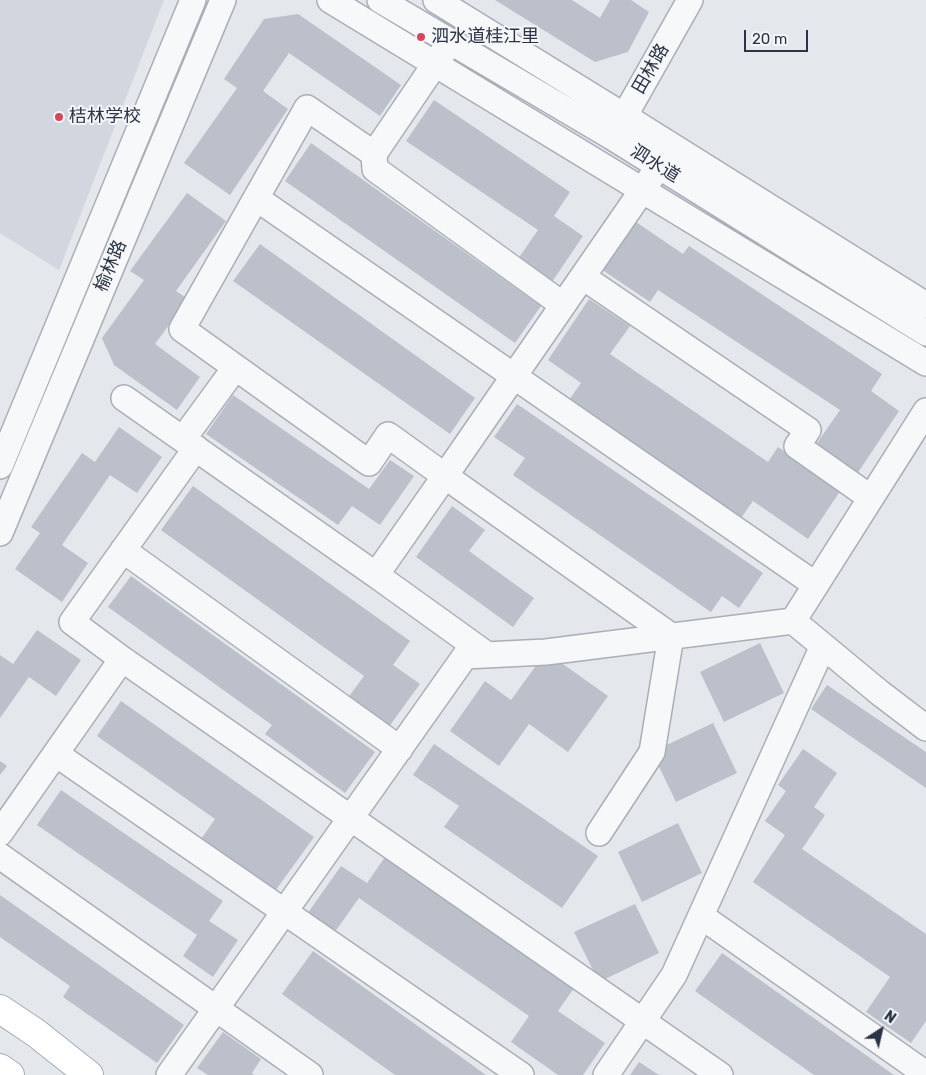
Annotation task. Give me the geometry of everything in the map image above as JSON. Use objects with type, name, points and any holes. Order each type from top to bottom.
[{"type":"main road","points":[[0,1009],[36,1033],[89,1075]]},
{"type":"main road","points":[[0,1068],[10,1075]]},
{"type":"street","name":"榆林路","points":[[0,466],[193,0]]},
{"type":"street","name":"榆林路","points":[[0,533],[223,0]]},
{"type":"street","points":[[330,0],[926,363]]},
{"type":"street","name":"泗水道","points":[[380,0],[612,137],[926,333]]},
{"type":"street","name":"泗水道","points":[[436,0],[926,304]]},
{"type":"street","name":"田林路","points":[[612,137],[690,0]]},
{"type":"street","points":[[450,42],[374,154],[375,169],[563,306]]},
{"type":"street","points":[[374,154],[307,108],[182,329],[369,463],[388,435],[671,636]]},
{"type":"street","points":[[376,575],[658,166]]},
{"type":"street","points":[[256,198],[816,585]]},
{"type":"street","points":[[583,276],[808,430],[797,446],[871,498]]},
{"type":"street","points":[[235,368],[122,550],[72,622],[122,659],[720,1075]]},
{"type":"street","points":[[124,398],[486,654]]},
{"type":"street","points":[[793,621],[926,411]]},
{"type":"street","points":[[122,550],[400,749]]},
{"type":"street","points":[[169,1075],[465,656],[546,652],[793,621],[880,693],[926,728]]},
{"type":"street","points":[[599,833],[652,752],[671,636]]},
{"type":"street","points":[[606,1075],[674,975],[823,646]]},
{"type":"street","points":[[0,833],[122,659]]},
{"type":"street","points":[[56,754],[521,1075]]},
{"type":"street","points":[[0,856],[310,1075]]},
{"type":"street","points":[[701,916],[926,1074]]},
{"type":"shaded area","name":"桔林学校","points":[[0,0],[164,0],[59,270],[0,233]]},
{"type":"building","points":[[495,0],[572,0],[600,18],[610,0],[631,0],[649,12],[628,52],[595,62]]},
{"type":"building","points":[[298,14],[401,85],[380,116],[289,53],[263,91],[288,109],[230,195],[184,163],[237,88],[224,79],[264,19]]},
{"type":"building","points":[[434,100],[570,192],[554,216],[583,236],[552,282],[518,259],[538,230],[406,141]]},
{"type":"building","points":[[311,143],[541,306],[515,343],[285,181]]},
{"type":"building","points":[[187,193],[226,221],[176,291],[188,299],[155,344],[200,377],[177,410],[114,365],[102,338],[144,280],[130,271]]},
{"type":"building","points":[[633,220],[683,254],[689,246],[882,374],[871,391],[899,411],[857,474],[815,446],[840,410],[658,290],[650,302],[601,269]]},
{"type":"building","points":[[260,244],[475,398],[450,434],[233,281]]},
{"type":"building","points":[[589,299],[630,326],[610,354],[768,462],[778,447],[841,490],[808,539],[753,501],[741,518],[569,400],[581,383],[548,360]]},
{"type":"building","points":[[233,395],[369,489],[390,460],[414,476],[380,525],[352,506],[338,525],[206,434]]},
{"type":"building","points":[[517,404],[763,573],[739,608],[722,596],[711,612],[513,475],[525,458],[494,437]]},
{"type":"building","points":[[119,427],[162,457],[137,493],[110,475],[62,545],[88,563],[62,602],[15,569],[40,533],[31,527],[82,453],[95,462]]},
{"type":"building","points":[[193,486],[410,641],[393,665],[420,684],[388,728],[347,699],[364,676],[161,530]]},
{"type":"building","points":[[452,506],[485,530],[469,551],[534,598],[513,627],[416,557]]},
{"type":"building","points":[[131,576],[375,752],[345,793],[265,734],[272,725],[108,607]]},
{"type":"building","points":[[37,630],[81,660],[56,696],[29,677],[0,718],[0,655],[13,664]]},
{"type":"building","points":[[760,643],[784,693],[724,722],[700,672]]},
{"type":"building","points":[[546,652],[608,696],[568,752],[529,724],[499,766],[450,731],[485,681],[511,700]]},
{"type":"building","points":[[827,685],[926,752],[926,788],[811,709]]},
{"type":"building","points":[[121,701],[314,837],[273,894],[199,842],[215,819],[97,736]]},
{"type":"building","points":[[713,723],[737,773],[676,802],[652,752]]},
{"type":"building","points":[[434,744],[598,856],[562,908],[444,827],[459,806],[413,775]]},
{"type":"building","points":[[803,749],[837,773],[814,807],[825,815],[802,849],[926,934],[926,1021],[911,1043],[866,1012],[890,977],[753,882],[785,835],[765,821],[786,791],[778,785]]},
{"type":"building","points":[[0,761],[7,766],[0,775]]},
{"type":"building","points":[[61,790],[223,901],[209,921],[238,940],[213,977],[183,956],[197,935],[37,825]]},
{"type":"building","points":[[678,823],[702,873],[642,902],[618,852]]},
{"type":"building","points":[[385,857],[574,988],[558,1011],[605,1043],[583,1075],[558,1075],[511,1042],[529,1016],[359,898],[332,936],[305,917],[341,866],[367,883]]},
{"type":"building","points":[[0,895],[184,1025],[157,1063],[63,997],[70,986],[0,937]]},
{"type":"building","points":[[635,904],[659,953],[599,982],[574,932]]},
{"type":"building","points":[[313,951],[486,1075],[395,1075],[282,994]]},
{"type":"building","points":[[722,953],[894,1075],[814,1075],[695,991]]},
{"type":"building","points":[[223,1032],[261,1059],[252,1073],[254,1075],[208,1075],[197,1068]]},
{"type":"building","points":[[639,1062],[659,1075],[630,1075]]},
{"type":"place","name":"泗水道桂江里","points":[[421,37]]},
{"type":"place","name":"桔林学校","points":[[59,117]]}]
